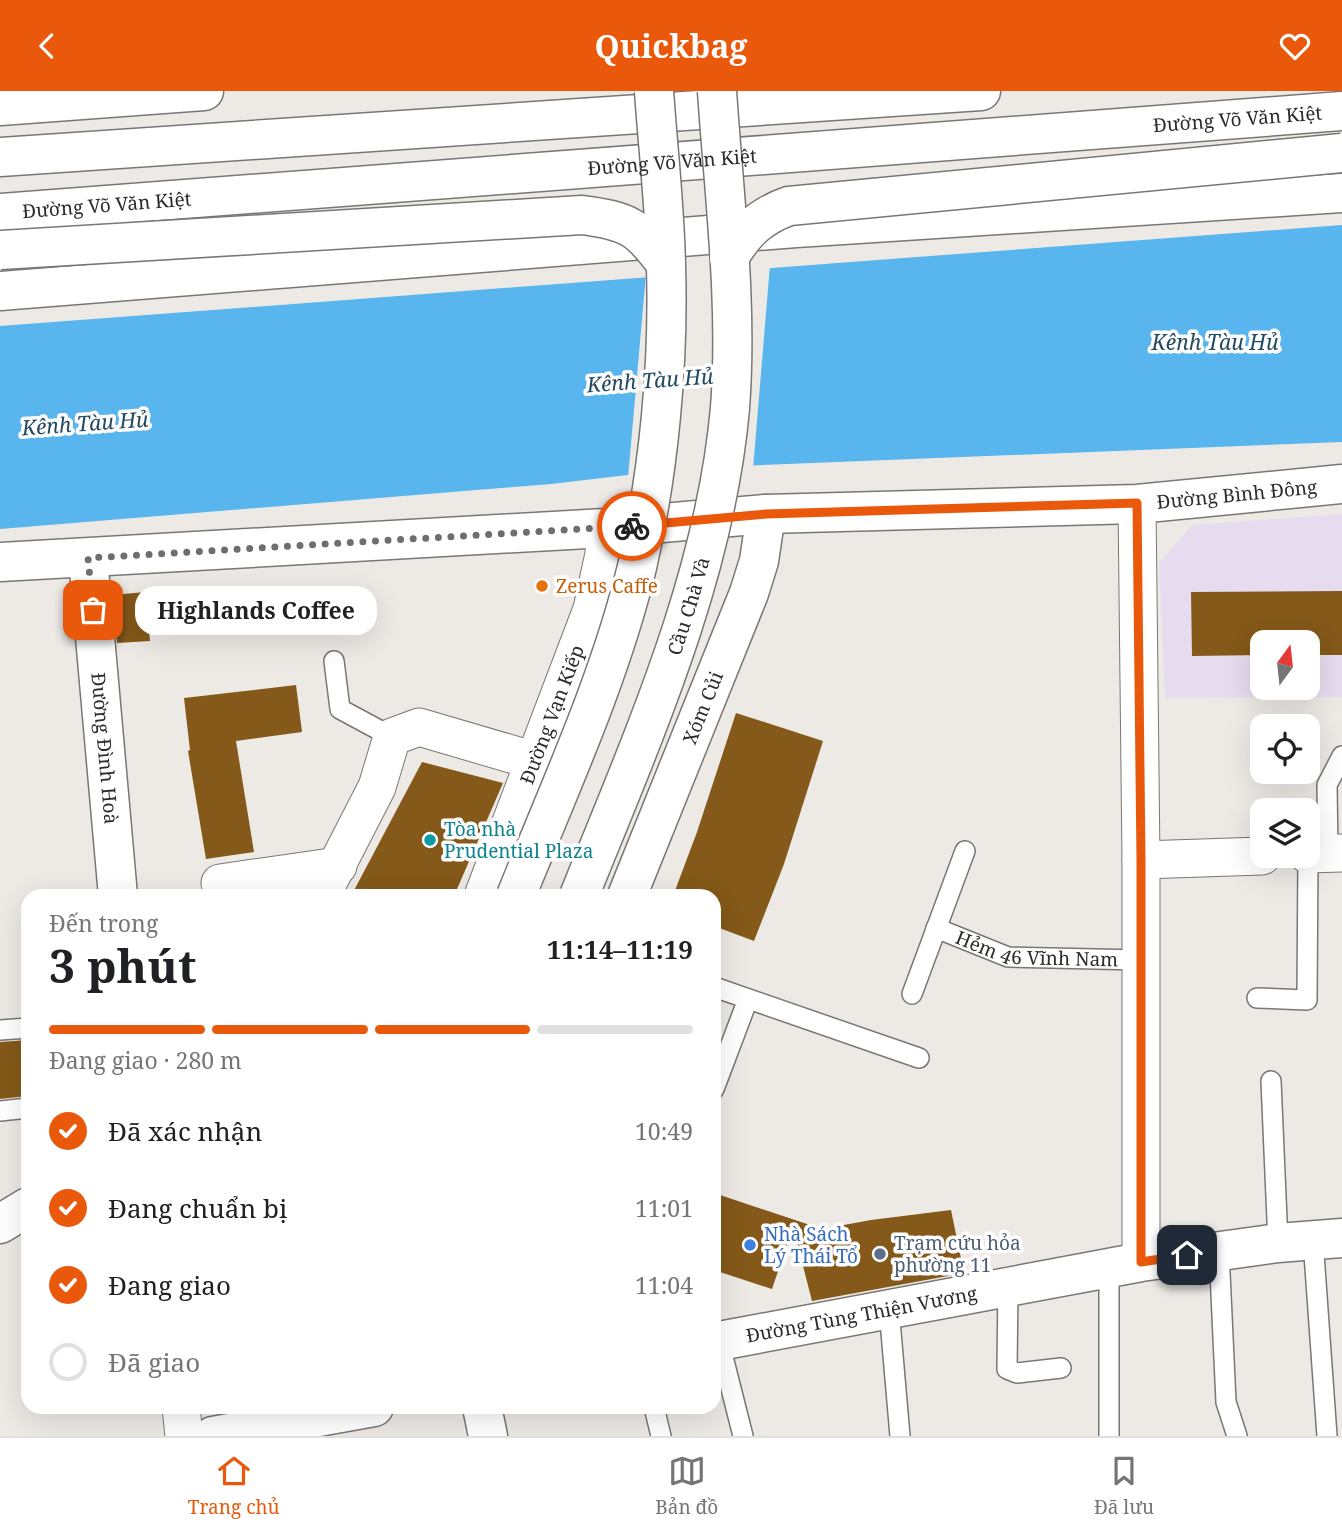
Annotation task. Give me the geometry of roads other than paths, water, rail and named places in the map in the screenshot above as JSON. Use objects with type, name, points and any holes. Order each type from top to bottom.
[{"type":"main road","points":[[0,106],[204,91]]},
{"type":"main road","points":[[519,889],[624,616],[647,517],[665,376],[666,264],[654,91]]},
{"type":"main road","name":"Cầu Chà Và","points":[[582,889],[656,705],[680,634],[705,548],[724,448],[729,409],[732,323],[717,91]]},
{"type":"main road","points":[[0,157],[981,91]]},
{"type":"main road","name":"Đường Võ Văn Kiệt","points":[[0,213],[1342,111]]},
{"type":"main road","points":[[729,258],[742,235],[772,212],[789,206],[1342,153]]},
{"type":"main road","points":[[0,291],[783,229],[1342,193]]},
{"type":"main road","points":[[0,250],[582,215],[614,220],[636,230],[649,240],[666,264]]},
{"type":"main road","name":"Đường Bình Đông","points":[[0,562],[605,528],[766,514],[1137,503],[1342,484]]},
{"type":"main road","name":"Xóm Củi","points":[[630,889],[749,593],[759,561],[766,514]]},
{"type":"main road","name":"Đường Đình Hoà","points":[[88,558],[117,889]]},
{"type":"main road","points":[[0,1224],[21,1211]]},
{"type":"main road","name":"Đường Tùng Thiện Vương","points":[[721,1340],[1125,1265],[1311,1241]]},
{"type":"main road","points":[[214,1436],[340,1414]]},
{"type":"main road","points":[[483,1414],[488,1436]]},
{"type":"street","points":[[1125,1265],[1141,960],[1137,503]]},
{"type":"street","name":"Đường Vạn Kiếp","points":[[486,889],[592,609],[604,554],[605,528]]},
{"type":"street","points":[[220,883],[330,881],[376,787],[392,737],[419,727],[535,761]]},
{"type":"street","points":[[1141,860],[1250,856]]},
{"type":"street","points":[[182,1414],[184,1436]]},
{"type":"lane","points":[[334,661],[340,709],[392,737]]},
{"type":"lane","points":[[1257,998],[1307,1000],[1327,785],[1342,756]]},
{"type":"lane","name":"Hẻm 46 Vĩnh Nam","points":[[912,993],[965,851]]},
{"type":"lane","name":"Hẻm 46 Vĩnh Nam","points":[[936,928],[1007,957],[1141,960]]},
{"type":"lane","points":[[721,989],[919,1058]]},
{"type":"lane","points":[[721,1070],[748,999]]},
{"type":"lane","points":[[0,1030],[21,1028]]},
{"type":"lane","points":[[1271,1081],[1311,1241],[1327,1436]]},
{"type":"lane","points":[[0,1111],[21,1109]]},
{"type":"lane","points":[[1219,1251],[1226,1402],[1237,1436]]},
{"type":"lane","points":[[1109,1436],[1125,1265]]},
{"type":"lane","points":[[1008,1286],[1007,1369],[1017,1373],[1061,1368]]},
{"type":"lane","points":[[889,1309],[900,1436]]},
{"type":"lane","points":[[721,1356],[743,1436]]},
{"type":"lane","points":[[656,1414],[662,1436]]},
{"type":"water","name":"Kênh Tàu Hủ","points":[[1342,225],[1342,442],[687,468],[551,484],[0,529],[0,326]]},
{"type":"place","name":"Zerus Caffe","points":[[542,586]]},
{"type":"place","name":"Highlands Coffee","points":[[93,610]]},
{"type":"place","name":"Tòa nhà Prudential Plaza","points":[[430,840]]},
{"type":"place","name":"Nhà Sách Lý Thái Tổ","points":[[750,1245]]},
{"type":"place","name":"Trạm cứu hỏa phường 11","points":[[880,1254]]}]
